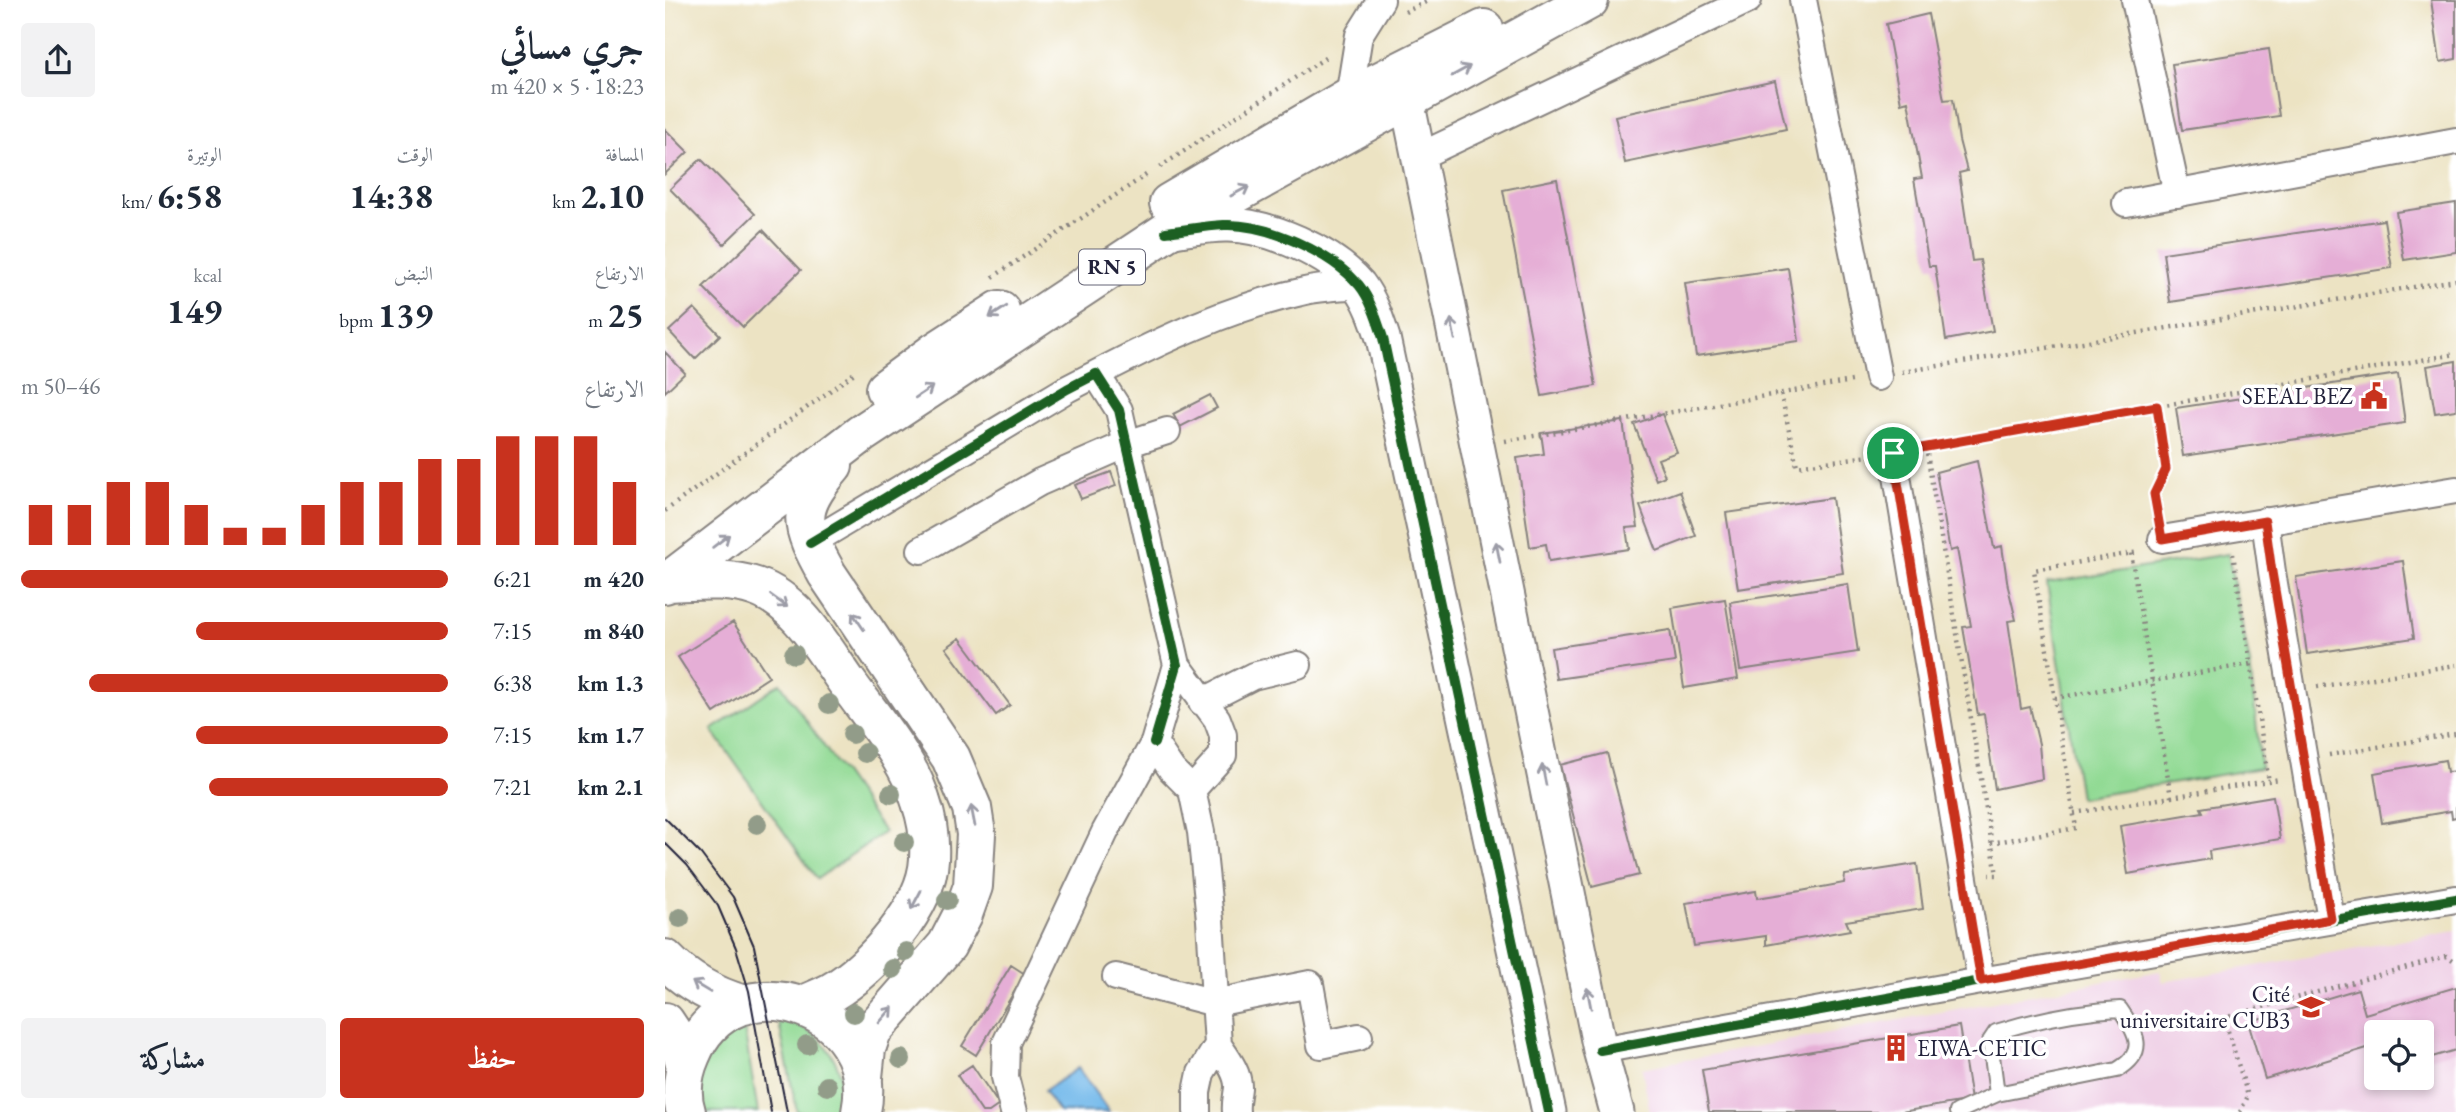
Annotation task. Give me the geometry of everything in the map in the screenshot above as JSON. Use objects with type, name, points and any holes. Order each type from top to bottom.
[{"type":"main road","name":"RN 5","points":[[666,572],[935,352],[1197,184],[1349,97],[1542,0]]},
{"type":"main road","name":"RN 5","points":[[666,572],[861,434],[1166,232],[1589,0]]},
{"type":"main road","points":[[861,434],[817,484],[807,502],[804,523],[810,543],[833,584],[951,758],[972,808],[976,834],[972,886],[963,914],[947,945],[872,1031],[866,1049],[862,1103]]},
{"type":"main road","points":[[666,572],[757,587],[780,600],[803,621],[900,758],[921,801],[929,861],[920,896],[897,930],[856,974],[833,992],[803,1005]]},
{"type":"main road","points":[[665,959],[701,988],[744,1005]]},
{"type":"main road","points":[[686,1112],[683,1085],[686,1067],[702,1035],[713,1023],[744,1005],[773,1000],[803,1005],[825,1016],[843,1032],[856,1053],[862,1103]]},
{"type":"main road","points":[[665,1022],[679,1043],[686,1067]]},
{"type":"street","points":[[1349,97],[1359,35],[1381,0]]},
{"type":"street","points":[[1418,157],[1748,0]]},
{"type":"street","points":[[1803,0],[1878,377]]},
{"type":"street","points":[[2135,0],[2177,194]]},
{"type":"street","points":[[1407,100],[1600,1050],[1617,1112]]},
{"type":"street","points":[[2126,203],[2456,141]]},
{"type":"street","points":[[1166,232],[1227,225],[1262,231],[1304,245],[1330,261],[1358,285],[1372,306],[1383,338],[1549,1112]]},
{"type":"street","points":[[810,543],[1096,374],[1184,330],[1306,290],[1358,285]]},
{"type":"street","points":[[1096,374],[1119,410],[1177,665],[1217,719],[1223,735],[1223,755],[1192,790]]},
{"type":"street","points":[[921,550],[1040,482],[1127,444],[1167,431]]},
{"type":"street","points":[[1893,453],[1981,981]]},
{"type":"street","points":[[2162,539],[2456,490]]},
{"type":"street","points":[[2265,521],[2331,919]]},
{"type":"street","points":[[1014,1112],[1005,1077],[1006,1043],[1105,832],[1154,743],[1177,665]]},
{"type":"street","points":[[1202,702],[1253,676],[1298,665]]},
{"type":"street","points":[[1154,743],[1171,770],[1192,790],[1202,845],[1210,920],[1218,1045],[1239,1084],[1235,1101],[1236,1112]]},
{"type":"street","points":[[1600,1050],[2456,898]]},
{"type":"street","points":[[1116,977],[1215,1003],[1310,984],[1321,1045],[1359,1037]]},
{"type":"street","points":[[1197,1112],[1201,1073],[1218,1045]]},
{"type":"lane","points":[[1957,1112],[1997,1094],[2117,1070],[2131,1062],[2137,1048],[2134,1028],[2120,1009],[2021,1024],[1996,1032],[1990,1041],[1997,1094]]},
{"type":"path","points":[[992,277],[1359,35]]},
{"type":"path","points":[[1477,446],[2456,280]]},
{"type":"path","points":[[1781,394],[1797,466],[1893,453],[2456,354]]},
{"type":"path","points":[[665,511],[867,364]]},
{"type":"path","points":[[1991,843],[2076,828],[2034,570],[2164,547],[2154,494],[2166,469],[2157,406]]},
{"type":"path","points":[[1926,447],[1997,875],[1964,878]]},
{"type":"path","points":[[2227,545],[2233,553],[2269,782]]},
{"type":"path","points":[[2130,553],[2171,797]]},
{"type":"path","points":[[2055,698],[2250,664]]},
{"type":"path","points":[[2292,691],[2456,665]]},
{"type":"path","points":[[2074,813],[2269,782],[2306,767],[2456,734]]},
{"type":"path","points":[[2240,1112],[2248,1096],[2224,1018],[2447,956],[2456,962]]},
{"type":"shaded area","points":[[2456,931],[2456,1112],[1650,1112],[1642,1068],[2160,971],[2163,982]]},
{"type":"green space","points":[[2228,554],[2250,664],[2261,768],[2080,798],[2047,583]]},
{"type":"green space","points":[[780,683],[884,832],[817,879],[712,730]]},
{"type":"green space","points":[[778,1019],[802,1027],[813,1034],[830,1053],[840,1076],[842,1092],[839,1112],[797,1112]]},
{"type":"green space","points":[[743,1022],[758,1112],[695,1112],[699,1060]]},
{"type":"water","points":[[1078,1068],[1109,1112],[1059,1112],[1044,1091]]},
{"type":"building","points":[[2431,0],[2456,0],[2456,59],[2440,62]]},
{"type":"building","points":[[1928,14],[1944,100],[1953,99],[1967,171],[1959,173],[1972,261],[1980,260],[1993,331],[1946,340],[1935,266],[1929,266],[1914,179],[1922,178],[1908,101],[1901,103],[1886,24]]},
{"type":"building","points":[[2269,49],[2279,116],[2182,130],[2172,64]]},
{"type":"building","points":[[1775,81],[1786,129],[1625,163],[1615,116]]},
{"type":"building","points":[[665,129],[688,152],[665,174]]},
{"type":"building","points":[[701,159],[755,214],[724,244],[670,189]]},
{"type":"building","points":[[1557,179],[1596,386],[1542,396],[1503,190]]},
{"type":"building","points":[[2456,203],[2456,252],[2404,260],[2396,212]]},
{"type":"building","points":[[2384,220],[2392,268],[2170,302],[2163,253]]},
{"type":"building","points":[[763,230],[801,270],[743,327],[703,287]]},
{"type":"building","points":[[1788,268],[1799,341],[1696,356],[1685,283]]},
{"type":"building","points":[[694,308],[720,335],[695,359],[669,331]]},
{"type":"building","points":[[665,352],[685,373],[665,392]]},
{"type":"building","points":[[2456,361],[2456,410],[2435,413],[2427,366]]},
{"type":"building","points":[[2398,374],[2405,423],[2183,456],[2176,408]]},
{"type":"building","points":[[1210,395],[1217,408],[1180,427],[1173,414]]},
{"type":"building","points":[[1662,414],[1677,452],[1658,459],[1665,476],[1656,480],[1634,424]]},
{"type":"building","points":[[1623,421],[1638,527],[1626,528],[1629,549],[1549,561],[1546,544],[1530,547],[1517,458],[1544,454],[1541,433]]},
{"type":"building","points":[[1977,461],[1994,548],[2002,546],[2016,620],[2008,621],[2021,709],[2030,707],[2039,744],[2042,779],[1995,789],[1984,714],[1978,715],[1963,627],[1971,626],[1957,549],[1950,551],[1936,472]]},
{"type":"building","points":[[1111,472],[1116,486],[1081,499],[1075,485]]},
{"type":"building","points":[[1680,491],[1696,536],[1657,551],[1640,506]]},
{"type":"building","points":[[1832,498],[1843,573],[1738,589],[1726,513]]},
{"type":"building","points":[[2403,561],[2414,638],[2307,654],[2296,577]]},
{"type":"building","points":[[1848,584],[1858,652],[1740,670],[1730,602]]},
{"type":"building","points":[[1725,599],[1738,679],[1684,688],[1672,608]]},
{"type":"building","points":[[733,622],[769,677],[714,713],[678,657]]},
{"type":"building","points":[[1670,630],[1675,662],[1556,679],[1551,648]]},
{"type":"building","points":[[960,638],[1010,705],[996,715],[946,648]]},
{"type":"building","points":[[1607,753],[1639,875],[1592,887],[1560,765]]},
{"type":"building","points":[[2445,760],[2447,772],[2456,771],[2456,817],[2452,818],[2451,811],[2382,823],[2374,773]]},
{"type":"building","points":[[2273,796],[2280,839],[2209,851],[2210,859],[2128,874],[2120,826],[2203,812],[2201,808]]},
{"type":"building","points":[[1917,864],[1923,909],[1846,921],[1850,930],[1766,945],[1766,936],[1694,946],[1686,903],[1756,891],[1757,898],[1801,891],[1844,883],[1845,875]]},
{"type":"building","points":[[1011,965],[1025,974],[976,1055],[962,1046]]},
{"type":"building","points":[[2456,987],[2456,1050],[2434,1056],[2434,1020],[2364,1020],[2364,1049],[2265,1079],[2248,1022],[2358,989],[2365,1014]]},
{"type":"building","name":"EIWA-CETIC","points":[[1959,1026],[1971,1100],[1901,1112],[1709,1112],[1702,1070]]},
{"type":"building","points":[[972,1065],[999,1105],[989,1112],[982,1112],[957,1075]]},
{"type":"tram line","points":[[665,818],[701,854],[733,897],[754,946],[787,1112]]},
{"type":"tram line","points":[[665,843],[687,865],[718,906],[736,948],[749,991],[771,1112]]},
{"type":"cycle path","points":[[1166,232],[1224,225],[1241,226],[1297,242],[1347,273],[1359,285],[1373,310],[1383,338],[1549,1112]]},
{"type":"cycle path","points":[[810,543],[1096,374],[1119,410],[1177,665],[1154,743]]},
{"type":"cycle path","points":[[1600,1050],[2456,899]]},
{"type":"place","name":"SEEAL BEZ","points":[[2374,396]]},
{"type":"place","name":"Cité universitaire CUB3","points":[[2311,1007]]},
{"type":"place","name":"EIWA-CETIC","points":[[1896,1048]]},
{"type":"route","points":[[2157,406],[2166,469],[2154,494],[2162,539],[2265,521],[2331,919],[1981,981],[1893,453],[2157,406]]}]
